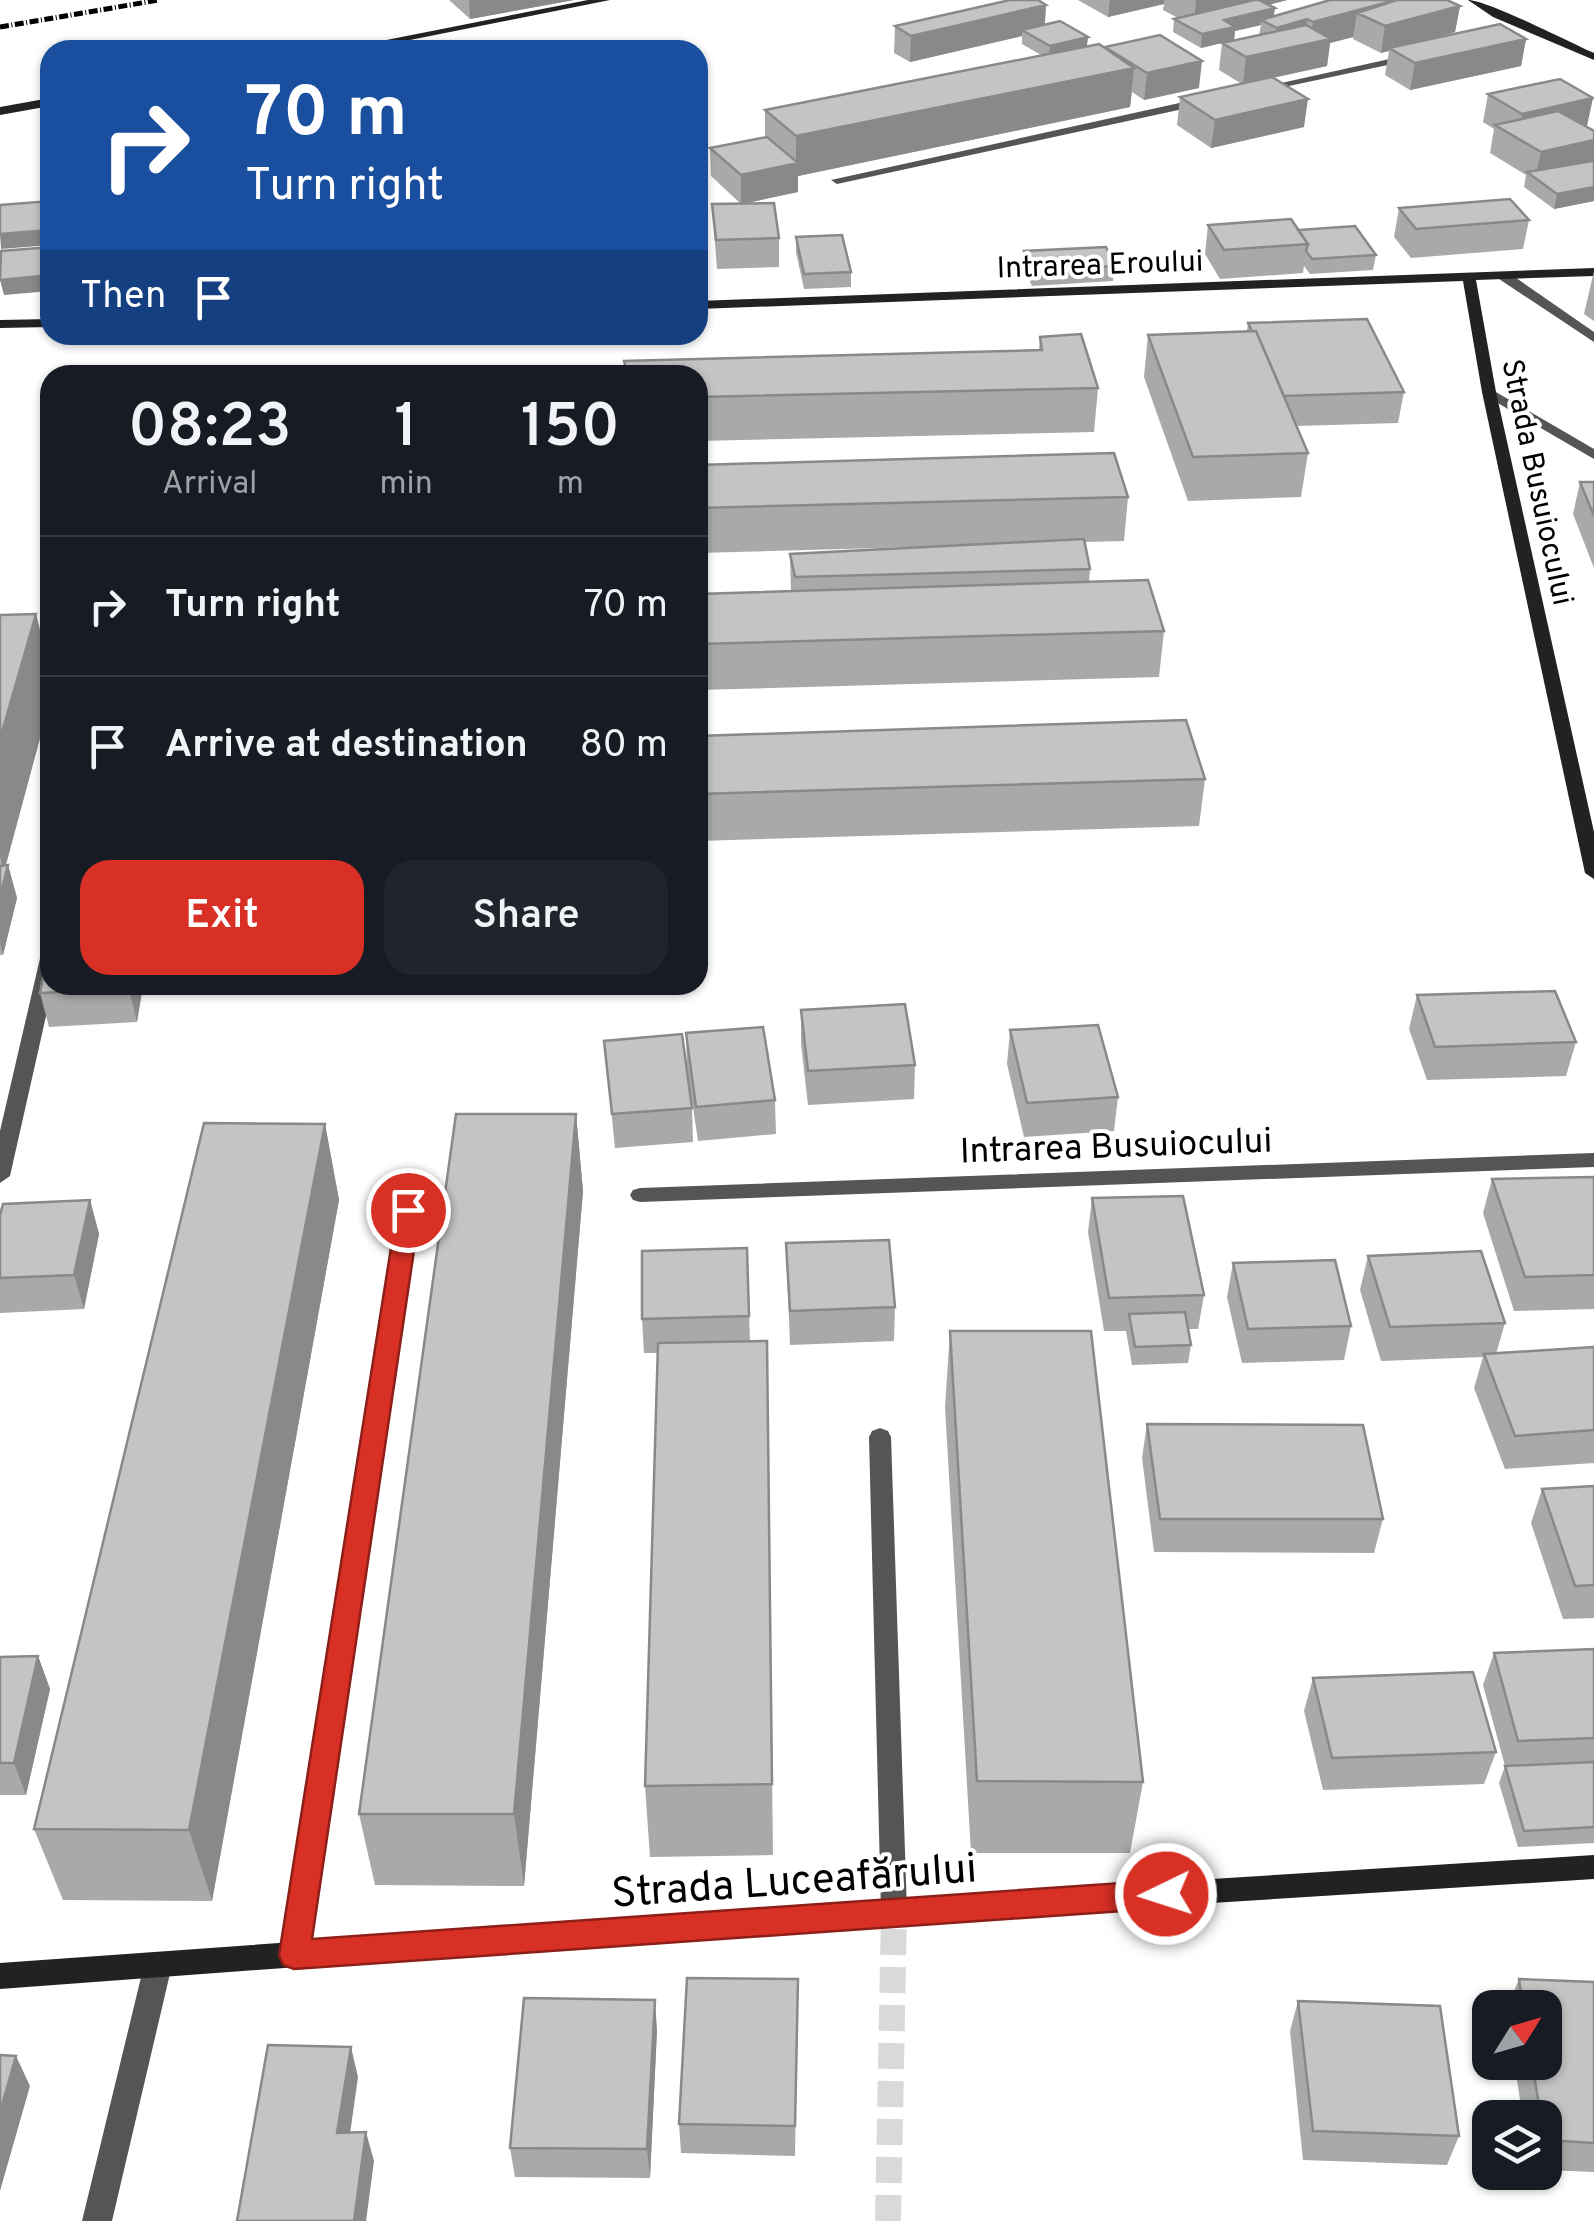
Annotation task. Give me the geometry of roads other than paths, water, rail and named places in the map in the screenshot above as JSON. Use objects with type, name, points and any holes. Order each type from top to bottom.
[{"type":"street","points":[[395,40],[605,0]]},
{"type":"street","points":[[1473,0],[1594,58]]},
{"type":"street","points":[[1513,35],[1532,31]]},
{"type":"street","points":[[1242,93],[1436,52]]},
{"type":"street","points":[[837,180],[1223,97]]},
{"type":"street","points":[[0,110],[40,104]]},
{"type":"street","name":"Intrarea Eroului","points":[[708,305],[1594,272]]},
{"type":"street","points":[[1504,276],[1594,338]]},
{"type":"street","name":"Strada Busuiocului","points":[[1469,278],[1489,392],[1594,873]]},
{"type":"street","points":[[0,324],[40,323]]},
{"type":"street","points":[[1489,392],[1594,455]]},
{"type":"street","points":[[0,1176],[41,995]]},
{"type":"street","name":"Intrarea Busuiocului","points":[[640,1195],[1594,1160]]},
{"type":"street","points":[[294,1955],[408,1210]]},
{"type":"street","points":[[880,1437],[894,1911]]},
{"type":"street","name":"Strada Luceafărului","points":[[0,1976],[894,1911],[1594,1866]]},
{"type":"street","points":[[97,2221],[158,1964]]},
{"type":"tunnel","points":[[888,2221],[894,1911]]},
{"type":"railway","points":[[0,27],[159,0]]}]
